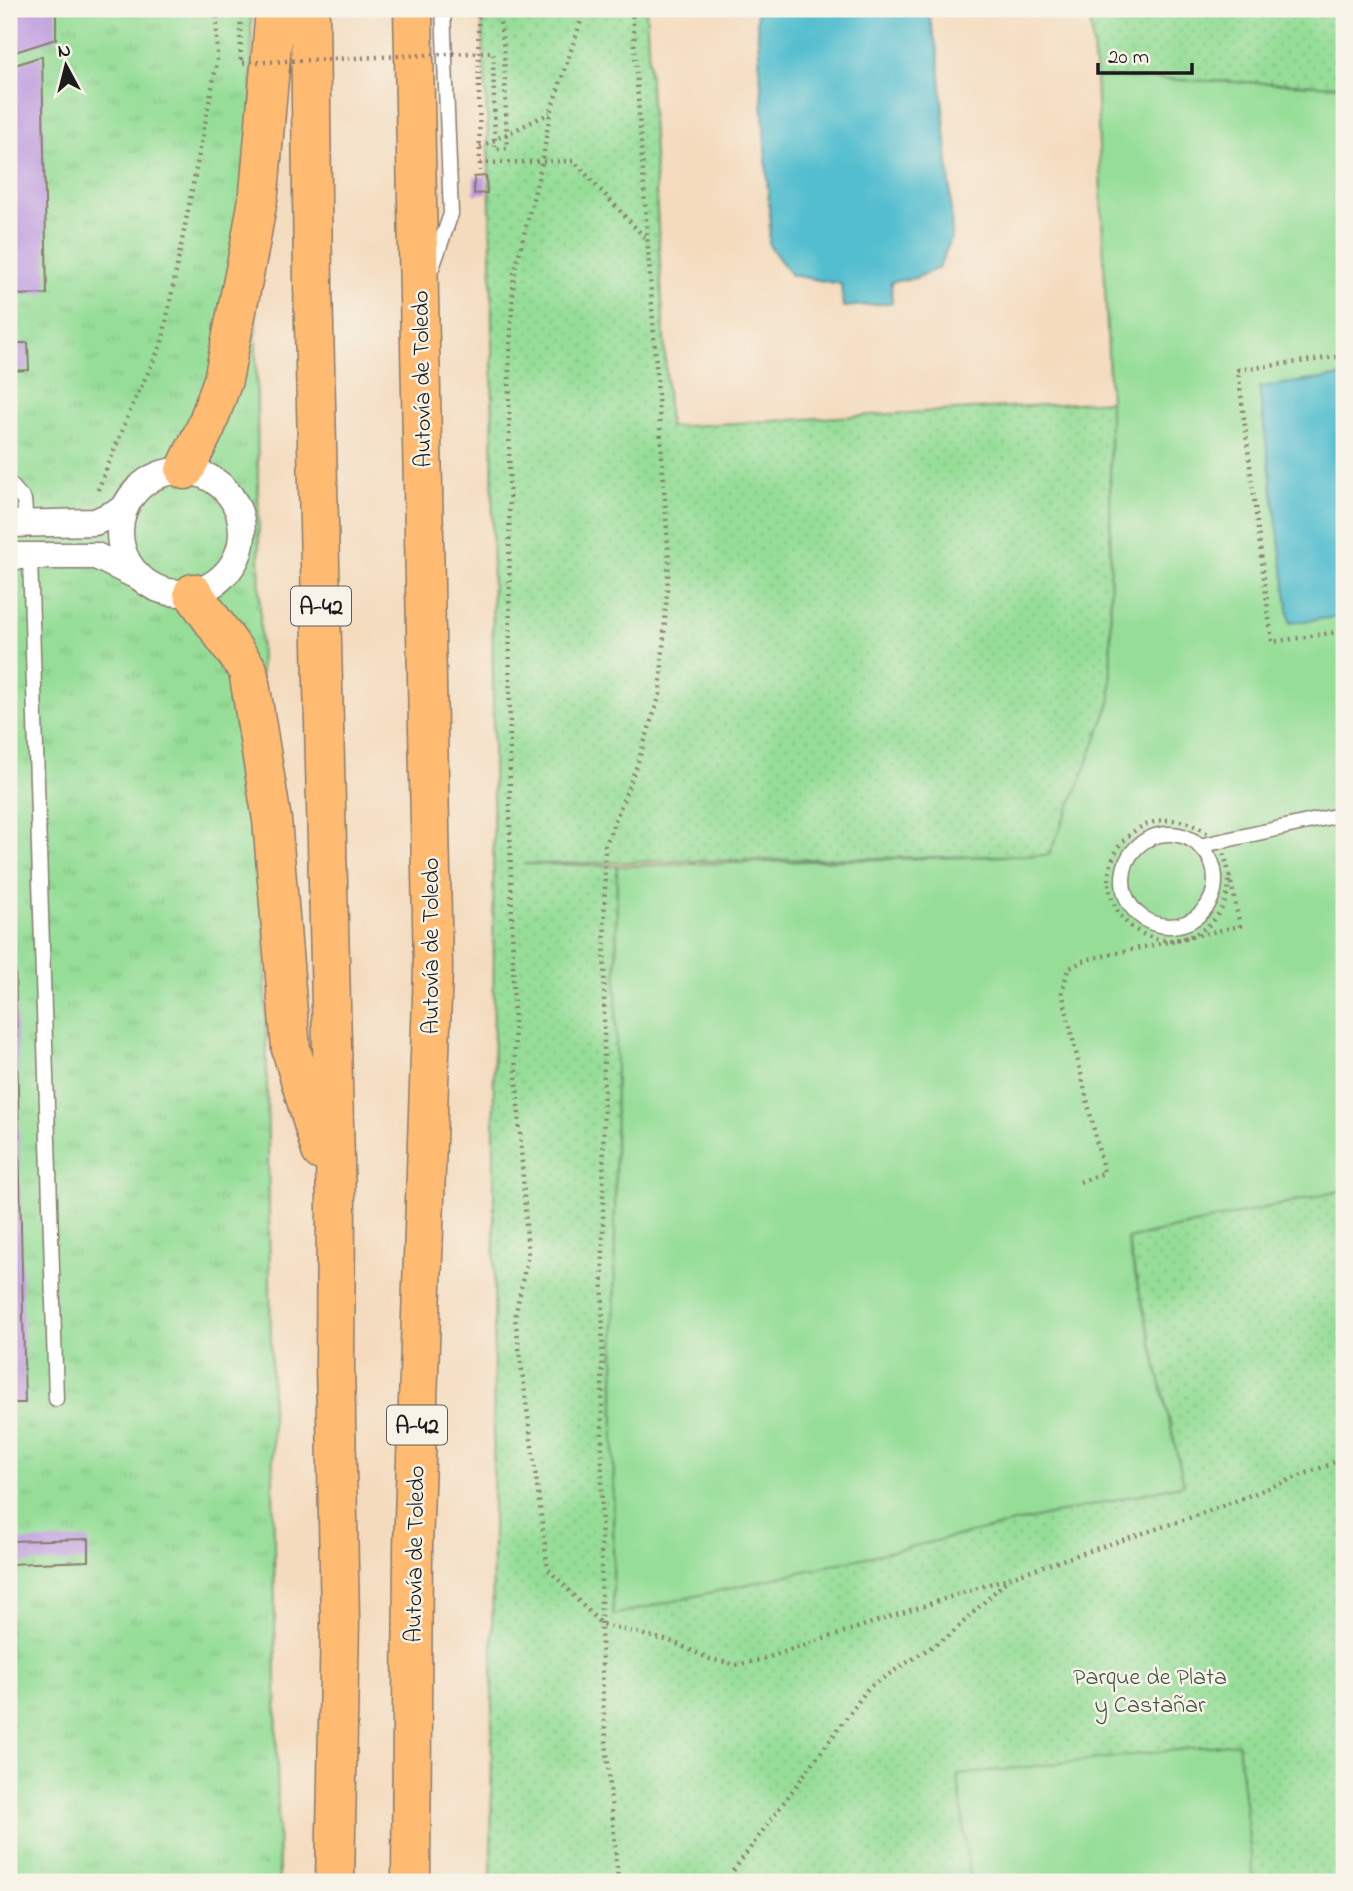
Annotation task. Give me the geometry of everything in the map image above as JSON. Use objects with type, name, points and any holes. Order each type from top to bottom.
[{"type":"highway","points":[[185,470],[206,427],[223,380],[249,250],[259,193],[275,9]]},
{"type":"highway","name":"A-42","points":[[310,9],[313,285],[336,1203],[335,1364],[340,1621],[335,1882]]},
{"type":"highway","name":"Autovía de Toledo","points":[[411,1882],[413,1547],[433,968],[413,9]]},
{"type":"highway","points":[[193,593],[248,670],[272,820],[291,1049],[336,1203]]},
{"type":"street","points":[[20,556],[96,556],[138,576],[154,588],[173,593],[193,593],[218,582],[236,561],[242,529],[236,504],[222,484],[205,474],[185,470],[161,473],[139,487],[124,509],[120,530],[123,553],[138,576]]},
{"type":"street","points":[[17,524],[95,522],[124,509]]},
{"type":"lane","points":[[419,302],[451,214],[443,9]]},
{"type":"lane","points":[[9,483],[24,500],[17,524]]},
{"type":"lane","points":[[20,556],[56,1399]]},
{"type":"lane","points":[[1199,846],[1212,862],[1215,875],[1210,901],[1203,912],[1192,920],[1167,926],[1154,924],[1133,909],[1123,886],[1128,859],[1135,849],[1157,836],[1170,834],[1183,837],[1199,846],[1344,814]]},
{"type":"path","points":[[95,497],[133,404],[162,343],[217,62],[217,9]]},
{"type":"path","points":[[240,9],[241,63],[493,52],[495,149],[507,148],[504,50],[498,9]]},
{"type":"path","points":[[478,9],[481,171]]},
{"type":"path","points":[[585,9],[550,113],[542,163],[514,274],[509,366],[511,857],[515,1056],[528,1254],[515,1317],[548,1569],[601,1624],[673,1642],[710,1659],[736,1665],[763,1659],[1201,1514],[1344,1460]]},
{"type":"path","points":[[618,1882],[603,1704],[601,1624],[605,846],[637,765],[660,694],[669,559],[632,9]]},
{"type":"path","points":[[480,147],[550,113]]},
{"type":"path","points":[[480,163],[574,161],[647,239]]},
{"type":"path","points":[[1344,356],[1238,370],[1272,642],[1344,631]]},
{"type":"path","points":[[1080,1182],[1104,1173],[1062,992],[1068,969],[1085,960],[1184,939],[1240,926],[1229,873],[1225,856],[1217,842],[1205,830],[1171,820],[1154,822],[1138,828],[1124,839],[1115,854],[1109,870],[1113,904],[1134,930],[1167,941],[1184,939],[1200,932],[1213,921],[1223,907],[1228,891],[1229,873]]},
{"type":"path","points":[[725,1882],[869,1687],[950,1634],[1009,1578]]},
{"type":"path","points":[[9,1844],[12,1882]]},
{"type":"green space","points":[[9,9],[251,9],[279,1882],[9,1882]]},
{"type":"green space","name":"Parque de Plata y Castañar","points":[[481,9],[646,9],[669,427],[1110,401],[1111,700],[1049,855],[523,864],[617,866],[613,1614],[1184,1484],[1127,1239],[1344,1190],[1344,1882],[491,1882],[494,1289],[492,352],[489,180]]},
{"type":"green space","points":[[1089,9],[1344,9],[1344,86],[1096,77]]},
{"type":"green space","points":[[1096,77],[1344,86],[1344,1190],[1127,1239],[1184,1484],[613,1615],[617,866],[1049,855],[1111,700],[1110,401]]},
{"type":"green space","points":[[1238,1743],[1254,1882],[970,1882],[958,1775]]},
{"type":"water","points":[[756,9],[928,11],[938,53],[952,236],[939,268],[916,278],[891,282],[892,303],[843,307],[841,284],[791,275],[769,245],[770,220]]},
{"type":"water","points":[[1344,376],[1344,616],[1290,623],[1259,387]]},
{"type":"building","points":[[9,9],[56,9],[56,39],[9,54]]},
{"type":"building","points":[[42,56],[47,294],[9,295],[9,67]]},
{"type":"building","points":[[486,176],[487,193],[474,194],[474,177]]},
{"type":"building","points":[[9,343],[28,343],[29,370],[9,371]]},
{"type":"building","points":[[9,785],[13,861],[9,870]]},
{"type":"building","points":[[9,897],[14,915],[25,1403],[9,1403]]},
{"type":"building","points":[[89,1539],[89,1561],[9,1564],[9,1541]]}]
